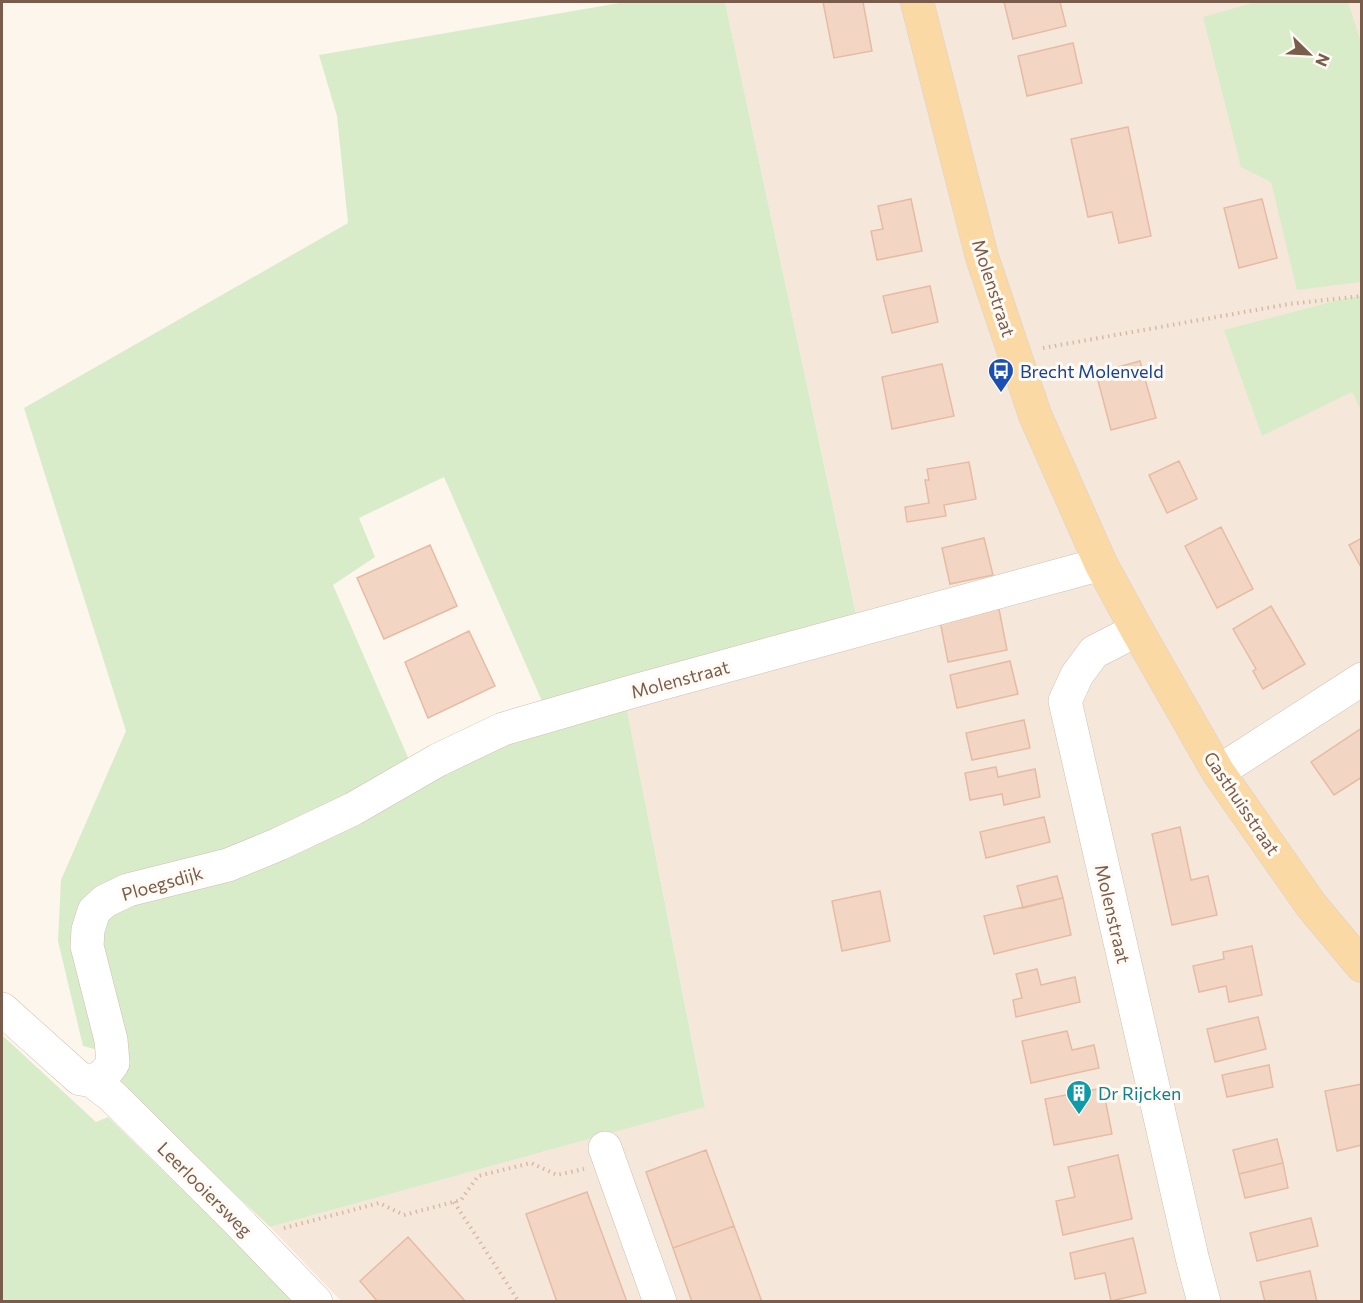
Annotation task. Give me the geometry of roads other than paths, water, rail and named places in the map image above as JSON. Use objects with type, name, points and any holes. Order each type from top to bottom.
[{"type":"main road","name":"Molenstraat","points":[[917,2],[982,257],[1035,416],[1101,564],[1137,630]]},
{"type":"main road","name":"Gasthuisstraat","points":[[1137,630],[1218,772],[1311,905],[1362,966]]},
{"type":"street","name":"Molenstraat","points":[[503,729],[1101,564]]},
{"type":"street","name":"Molenstraat","points":[[1137,630],[1094,652],[1077,675],[1065,701],[1204,1302]]},
{"type":"street","points":[[1218,772],[1362,679]]},
{"type":"street","name":"Ploegsdijk","points":[[92,1081],[103,1077],[113,1063],[111,1040],[87,946],[88,930],[94,911],[105,901],[128,890],[228,865],[279,844],[353,809],[438,760],[503,729]]},
{"type":"street","points":[[2,1009],[80,1079],[92,1081]]},
{"type":"street","name":"Leerlooiersweg","points":[[92,1081],[112,1096],[316,1302]]},
{"type":"street","points":[[608,1155],[660,1302]]},
{"type":"place","name":"Brecht Molenveld","points":[[1001,394]]},
{"type":"place","name":"Dr Rijcken","points":[[1079,1116]]}]
